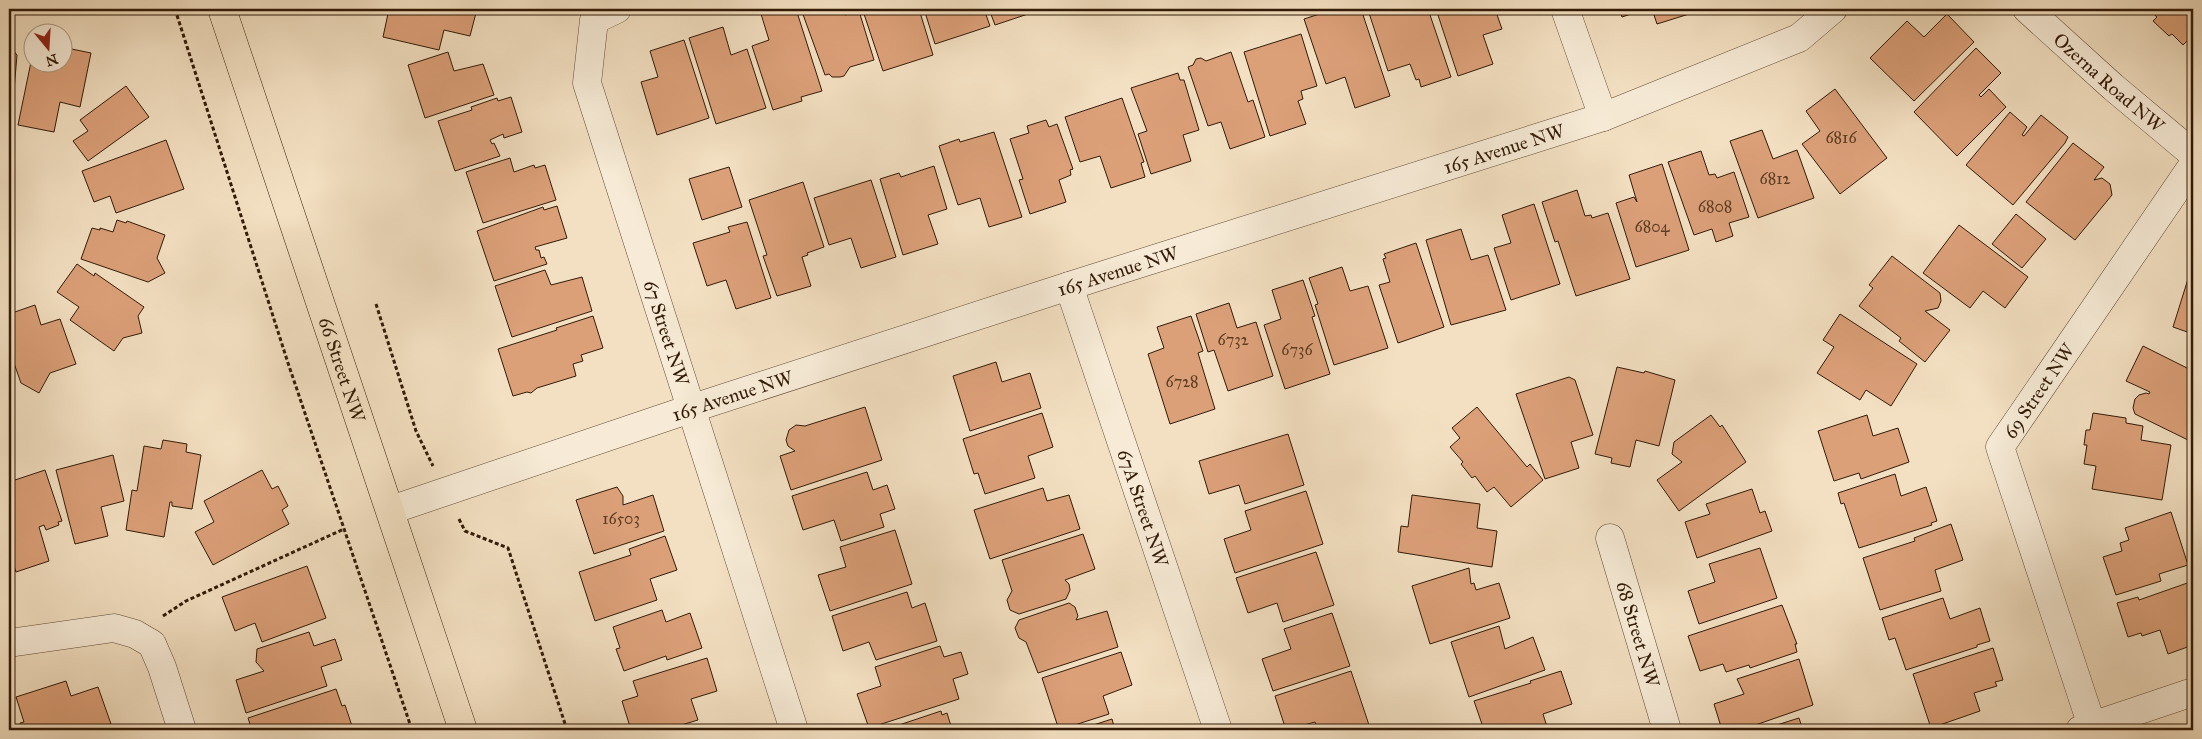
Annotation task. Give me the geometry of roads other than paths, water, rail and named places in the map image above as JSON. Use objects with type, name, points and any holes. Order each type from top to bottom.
[{"type":"main road","name":"66 Street NW","points":[[222,9],[463,730]]},
{"type":"street","points":[[1565,9],[1603,117]]},
{"type":"street","name":"165 Avenue NW","points":[[390,510],[690,408],[1603,117],[1799,38],[1832,9]]},
{"type":"street","name":"Ozerna Road NW","points":[[2027,9],[2113,87],[2193,154]]},
{"type":"street","name":"67 Street NW","points":[[605,14],[587,83],[794,730]]},
{"type":"street","name":"69 Street NW","points":[[2086,728],[2000,447],[2193,165]]},
{"type":"street","name":"67A Street NW","points":[[1069,286],[1218,730]]},
{"type":"street","name":"68 Street NW","points":[[1610,538],[1667,730]]},
{"type":"street","points":[[9,642],[114,628],[135,634],[152,644],[162,667],[182,730]]},
{"type":"street","points":[[2086,728],[2193,692]]}]
